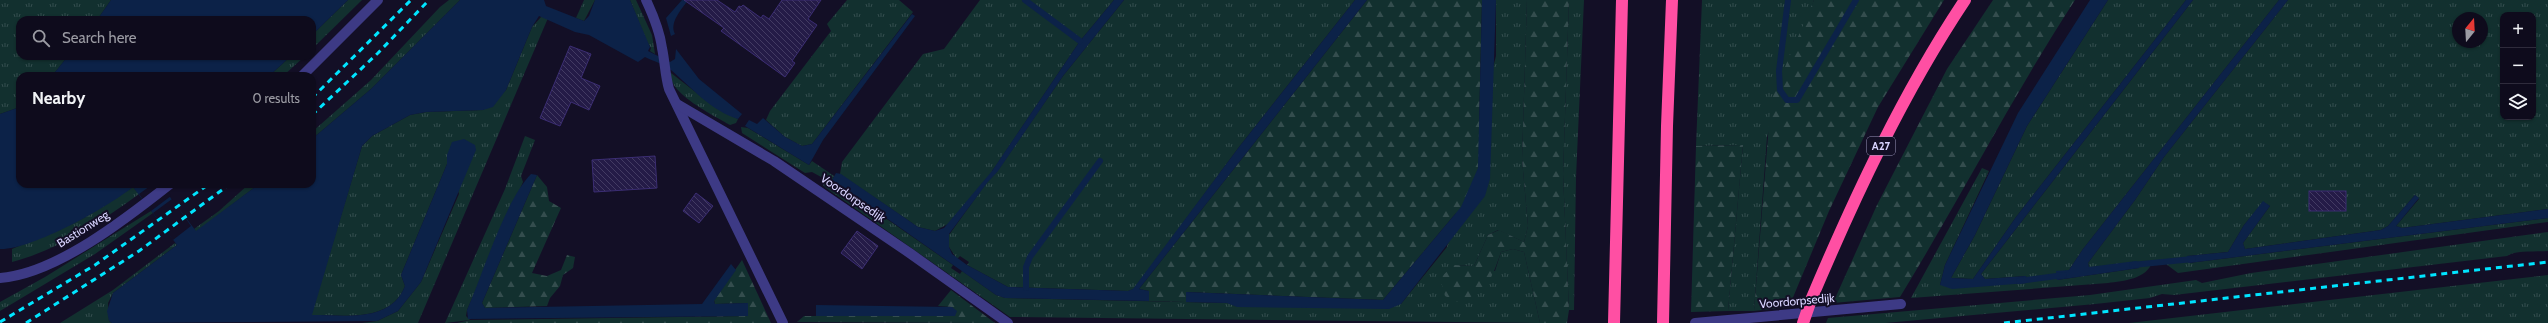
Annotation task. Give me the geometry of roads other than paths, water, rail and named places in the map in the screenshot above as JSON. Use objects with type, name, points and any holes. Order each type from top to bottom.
[{"type":"highway","points":[[1614,320],[1622,0]]},
{"type":"highway","points":[[1663,319],[1666,126],[1672,0]]},
{"type":"highway","name":"A27","points":[[1803,323],[1811,300],[1846,218],[1891,126],[1940,37],[1965,0]]},
{"type":"street","points":[[306,72],[378,0]]},
{"type":"street","points":[[646,0],[653,14],[663,55],[664,71],[677,104],[783,323]]},
{"type":"street","name":"Voordorpsedijk","points":[[677,104],[780,165],[1008,323]]},
{"type":"street","name":"Bastionweg","points":[[0,278],[14,277],[55,262],[108,229],[165,188]]},
{"type":"street","name":"Voordorpsedijk","points":[[1695,323],[1901,304]]},
{"type":"water","points":[[111,0],[348,0],[316,31],[316,16],[100,16]]},
{"type":"water","points":[[460,0],[544,0],[546,6],[584,21],[589,16],[595,0],[630,0],[650,47],[648,51],[670,62],[675,59],[676,49],[699,79],[742,114],[738,119],[719,110],[702,98],[671,70],[662,64],[645,57],[638,62],[589,35],[575,32],[539,16],[532,27],[506,90],[493,107],[483,110],[426,112],[410,115],[372,136],[362,146],[312,315],[352,316],[365,314],[378,311],[389,306],[398,298],[405,286],[401,275],[447,164],[447,155],[452,142],[464,139],[475,145],[476,150],[421,282],[398,311],[377,321],[112,323],[109,321],[107,311],[113,293],[177,245],[134,188],[163,188],[196,231],[254,188],[316,188],[316,136],[371,89]]},
{"type":"water","points":[[682,0],[688,0],[679,12],[674,25],[675,34],[671,36],[666,18]]},
{"type":"water","points":[[1114,0],[1124,0],[1063,76],[998,171],[987,183],[949,234],[949,247],[952,254],[967,265],[1008,287],[1128,291],[1133,289],[1239,147],[1355,0],[1367,0],[1139,289],[1149,291],[1149,301],[1005,298],[996,295],[832,180],[836,173],[841,174],[918,227],[935,231],[944,228],[992,171],[1080,41]]},
{"type":"water","points":[[1482,0],[1496,0],[1490,179],[1485,196],[1401,304],[1389,309],[1237,307],[1227,303],[1186,302],[1186,292],[1383,300],[1461,207],[1478,168]]},
{"type":"water","points":[[2090,0],[2108,0],[2027,126],[1975,235],[1951,278],[1973,279],[2016,217],[2186,0],[2193,0],[1981,274],[1985,279],[2026,276],[2027,283],[1952,289],[1940,285],[1945,265],[2018,113]]},
{"type":"water","points":[[2279,0],[2288,0],[2164,157],[2135,200],[2088,263],[2089,267],[2136,261],[2140,263],[2139,268],[2057,280],[2056,271],[2069,270],[2083,249]]},
{"type":"water","points":[[912,14],[915,16],[823,140],[809,165],[745,126],[749,120],[757,124],[763,118],[785,137],[802,146],[812,144]]},
{"type":"water","points":[[65,60],[287,60],[273,72],[55,72]]},
{"type":"water","points":[[16,108],[16,188],[132,188],[88,216],[50,235],[31,243],[0,249],[0,114]]},
{"type":"water","points":[[531,174],[537,175],[482,303],[485,308],[702,304],[731,264],[736,270],[714,301],[715,304],[748,303],[748,316],[468,319],[467,310],[495,238],[512,201],[521,186]]},
{"type":"water","points":[[2415,195],[2419,198],[2396,226],[2402,228],[2548,209],[2548,218],[2189,263],[2186,260],[2187,256],[2228,252],[2244,225],[2263,201],[2270,206],[2243,243],[2245,249],[2381,230],[2388,226]]},
{"type":"water","points":[[816,305],[952,307],[957,311],[955,316],[816,316]]},
{"type":"waterway","points":[[1025,0],[1080,41]]},
{"type":"waterway","points":[[1788,0],[1779,71],[1780,90],[1787,100],[1797,100],[1856,0]]},
{"type":"waterway","points":[[1026,288],[1026,267],[1030,257],[1100,161]]},
{"type":"waterway","points":[[2132,265],[2193,259]]},
{"type":"waterway","points":[[2019,281],[2064,275]]},
{"type":"railway","points":[[316,94],[411,0]]},
{"type":"railway","points":[[316,111],[378,53],[429,0]]},
{"type":"railway","points":[[0,322],[95,265],[203,188]]},
{"type":"railway","points":[[26,323],[139,251],[225,188]]},
{"type":"railway","points":[[2004,323],[2548,262]]}]
